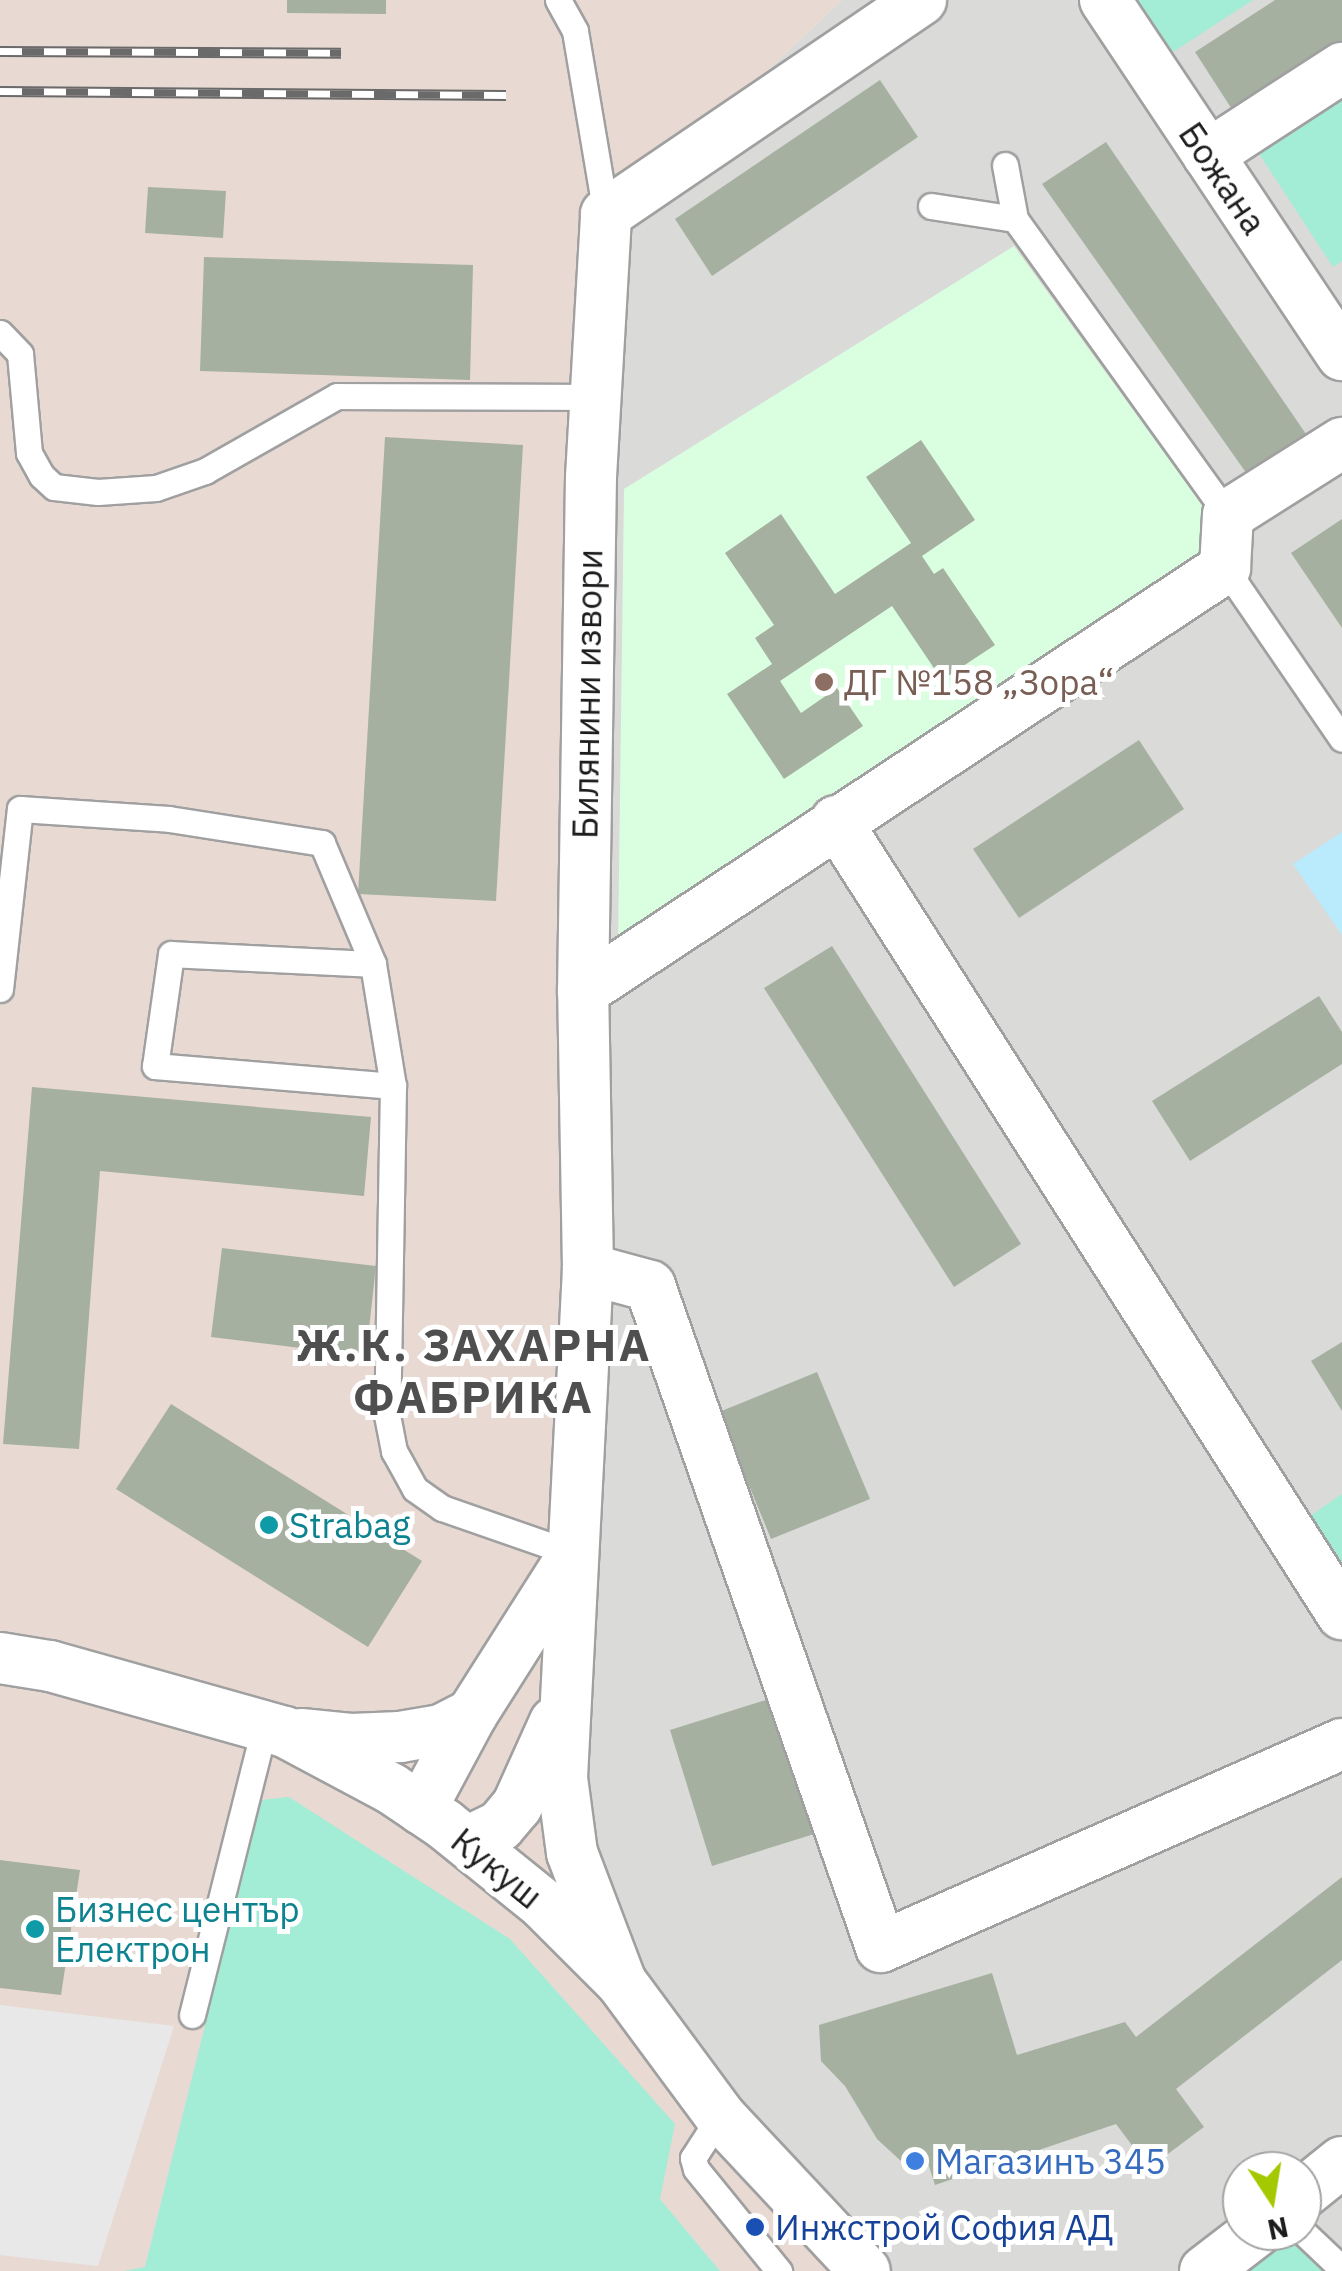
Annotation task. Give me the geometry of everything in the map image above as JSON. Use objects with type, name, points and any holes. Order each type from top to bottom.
[{"type":"street","points":[[606,214],[920,0]]},
{"type":"street","name":"Божана","points":[[1105,0],[1342,356]]},
{"type":"street","points":[[1208,155],[1342,68]]},
{"type":"street","name":"Билянини извори","points":[[606,214],[595,397],[583,991],[588,1269],[562,1778],[572,1852],[621,1982]]},
{"type":"street","points":[[583,991],[1225,568],[1228,515],[1342,443]]},
{"type":"street","points":[[836,821],[1342,1614]]},
{"type":"street","points":[[588,1269],[650,1286],[881,1947],[1342,1744]]},
{"type":"street","name":"Билянини извори","points":[[422,1809],[472,1714],[574,1554]]},
{"type":"street","name":"Кукуш","points":[[0,1658],[102,1679],[275,1730],[422,1809],[543,1904],[621,1982],[720,2116],[864,2271]]},
{"type":"street","name":"Билянини извори","points":[[467,1842],[500,1826],[517,1806],[566,1699]]},
{"type":"street","points":[[275,1730],[352,1739],[400,1737],[441,1730],[472,1714]]},
{"type":"street","points":[[1322,2178],[1342,2162]]},
{"type":"street","points":[[1205,2271],[1230,2251]]},
{"type":"lane","points":[[558,0],[575,31],[606,214]]},
{"type":"lane","points":[[1005,166],[1016,219],[1228,515]]},
{"type":"lane","points":[[931,206],[1016,219]]},
{"type":"lane","points":[[0,333],[20,354],[29,454],[42,476],[54,486],[98,492],[156,488],[205,471],[337,396],[595,397]]},
{"type":"lane","points":[[1225,568],[1342,739]]},
{"type":"lane","points":[[0,989],[20,809],[168,819],[322,844],[373,964],[394,1086],[387,1415],[394,1451],[415,1489],[442,1508],[574,1554]]},
{"type":"lane","points":[[373,964],[171,954],[155,1066],[394,1086]]},
{"type":"lane","points":[[192,2015],[275,1730]]},
{"type":"lane","points":[[720,2116],[693,2158],[696,2169],[780,2271]]},
{"type":"lane","points":[[1322,2250],[1342,2269]]},
{"type":"shaded area","points":[[0,0],[842,0],[639,192],[606,214],[585,1897],[865,2271],[0,2271]]},
{"type":"shaded area","points":[[842,0],[1342,0],[1342,2271],[865,2271],[585,1897],[606,214],[639,192]]},
{"type":"shaded area","points":[[1118,0],[1253,0],[1156,63]]},
{"type":"shaded area","points":[[1342,85],[1342,261],[1333,267],[1252,143]]},
{"type":"shaded area","name":"ДГ №158 „Зора“","points":[[1014,246],[1210,516],[1207,566],[618,950],[624,489]]},
{"type":"shaded area","points":[[1342,832],[1342,935],[1293,864]]},
{"type":"shaded area","points":[[1342,1494],[1342,1614],[1288,1531]]},
{"type":"shaded area","points":[[289,1797],[510,1939],[675,2124],[660,2199],[720,2271],[124,2271],[145,2267],[261,1800]]},
{"type":"shaded area","points":[[0,2005],[174,2026],[98,2266],[0,2255]]},
{"type":"shaded area","points":[[1231,2251],[1312,2251],[1341,2271],[1205,2271]]},
{"type":"building","points":[[287,0],[386,0],[386,14],[287,13]]},
{"type":"building","points":[[1275,0],[1342,0],[1342,43],[1235,114],[1195,52]]},
{"type":"building","points":[[880,80],[918,137],[712,276],[675,219]]},
{"type":"building","points":[[1106,142],[1306,434],[1247,474],[1042,184]]},
{"type":"building","points":[[148,187],[226,191],[223,238],[145,233]]},
{"type":"building","points":[[204,257],[473,265],[470,380],[200,371]]},
{"type":"building","points":[[385,437],[523,445],[496,901],[358,894]]},
{"type":"building","points":[[921,440],[975,520],[922,556],[934,574],[943,568],[995,645],[942,680],[892,606],[780,681],[801,713],[837,688],[863,726],[784,779],[727,694],[772,664],[755,638],[774,625],[725,553],[781,514],[835,594],[911,543],[866,477]]},
{"type":"building","points":[[1342,519],[1342,628],[1291,553]]},
{"type":"building","points":[[1139,740],[1184,809],[1019,918],[973,849]]},
{"type":"building","points":[[832,946],[1021,1244],[954,1287],[764,988]]},
{"type":"building","points":[[1319,996],[1342,1032],[1342,1064],[1190,1161],[1152,1101]]},
{"type":"building","points":[[32,1087],[371,1117],[364,1196],[100,1171],[79,1449],[3,1444]]},
{"type":"building","points":[[222,1248],[376,1266],[366,1356],[211,1337]]},
{"type":"building","points":[[1342,1342],[1342,1411],[1311,1361]]},
{"type":"building","points":[[817,1372],[870,1499],[771,1539],[719,1412]]},
{"type":"building","name":"Strabag","points":[[171,1404],[422,1561],[368,1647],[116,1489]]},
{"type":"building","points":[[785,1694],[827,1830],[712,1866],[670,1730]]},
{"type":"building","name":"Бизнес център Електрон","points":[[0,1860],[80,1870],[61,1995],[0,1988]]},
{"type":"building","points":[[1342,1877],[1342,1960],[1176,2089],[1204,2127],[1149,2168],[1116,2124],[935,2185],[927,2160],[902,2162],[877,2139],[845,2086],[821,2061],[819,2025],[992,1973],[1017,2055],[1125,2022],[1136,2037]]},
{"type":"railway","points":[[0,51],[341,53]]},
{"type":"railway","points":[[0,91],[506,95]]},
{"type":"place","name":"ДГ №158 „Зора“","points":[[824,682]]},
{"type":"place","name":"Strabag","points":[[269,1525]]},
{"type":"place","name":"Бизнес център Електрон","points":[[35,1929]]},
{"type":"place","name":"Магазинъ 345","points":[[915,2161]]},
{"type":"place","name":"Инжстрой София АД","points":[[755,2227]]},
{"type":"district","name":"Ж.К. ЗАХАРНА ФАБРИКА","points":[[474,1371]]}]
